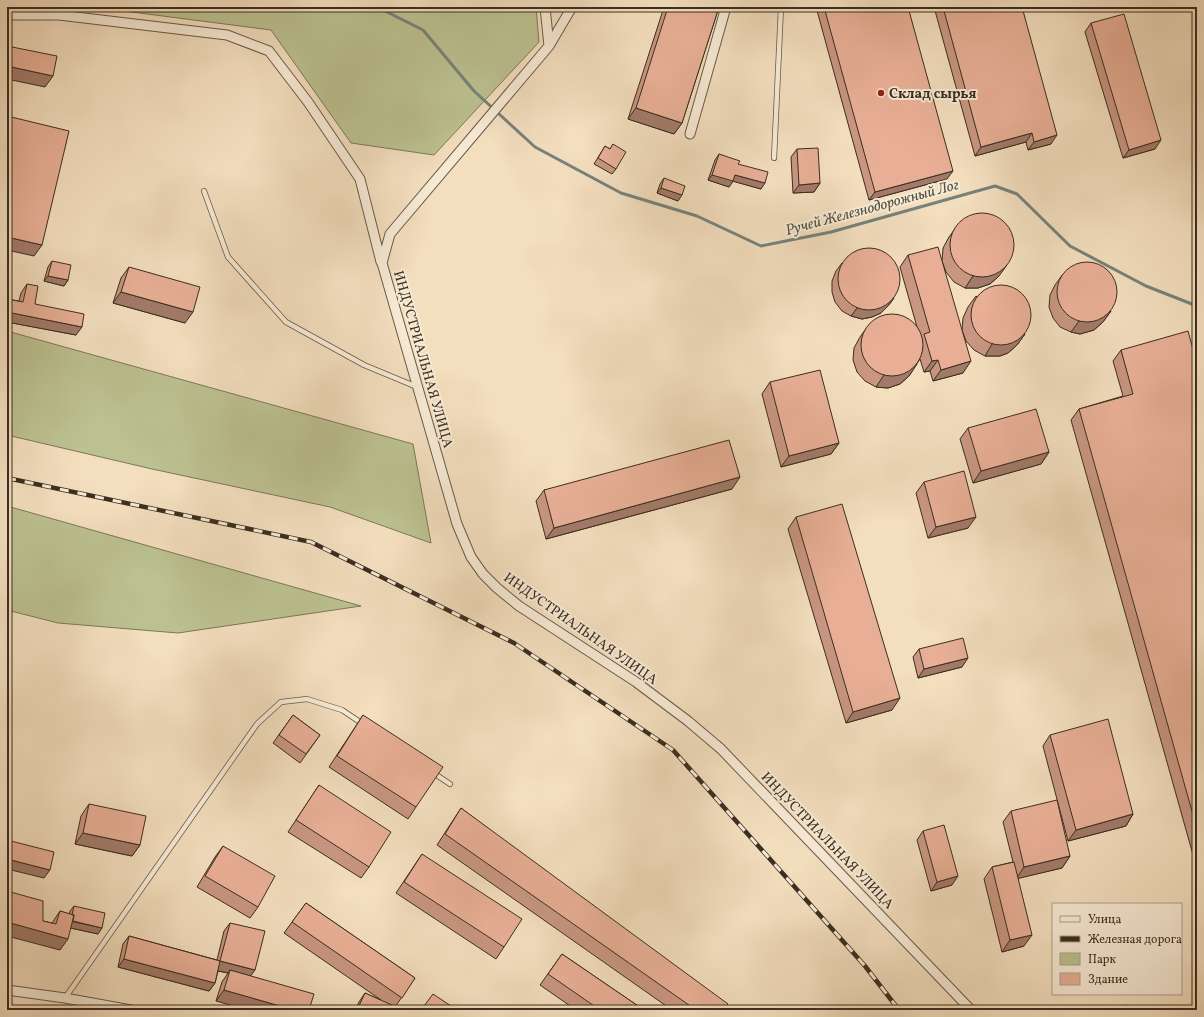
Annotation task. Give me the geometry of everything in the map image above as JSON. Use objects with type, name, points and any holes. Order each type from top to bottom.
[{"type":"street","points":[[545,7],[549,46]]},
{"type":"street","name":"ИНДУСТРИАЛЬНАЯ УЛИЦА","points":[[572,7],[549,46],[390,234],[382,263],[457,524],[471,557],[483,574],[497,588],[508,598],[636,682],[688,721],[721,749],[971,1010]]},
{"type":"street","points":[[690,134],[726,7]]},
{"type":"street","points":[[7,15],[59,15],[227,35],[269,51],[308,102],[360,179],[382,263]]},
{"type":"street","points":[[7,990],[65,998],[131,1010]]},
{"type":"lane","points":[[774,158],[781,7]]},
{"type":"lane","points":[[204,191],[228,257],[286,322],[364,365],[417,387]]},
{"type":"lane","points":[[65,998],[257,724],[281,702],[307,700],[342,710],[367,727]]},
{"type":"lane","points":[[425,767],[450,784]]},
{"type":"green space","points":[[93,7],[536,7],[539,42],[434,155],[351,143],[271,30]]},
{"type":"green space","points":[[7,331],[413,444],[431,543],[330,507],[152,469],[7,435]]},
{"type":"green space","points":[[7,506],[361,606],[178,633],[58,623],[7,610]]},
{"type":"building","points":[[668,7],[719,7],[682,123],[636,108]]},
{"type":"building","name":"Склад сырья","points":[[824,7],[908,7],[953,171],[875,192]]},
{"type":"building","name":"Склад сырья","points":[[943,7],[1022,7],[1057,135],[1034,142],[1032,133],[981,147]]},
{"type":"building","points":[[1124,14],[1161,140],[1129,150],[1091,23]]},
{"type":"building","points":[[7,46],[57,56],[53,76],[7,66]]},
{"type":"building","points":[[7,116],[69,131],[42,245],[7,237]]},
{"type":"building","points":[[613,144],[626,152],[616,169],[598,158],[605,146],[610,149]]},
{"type":"building","points":[[818,148],[820,183],[799,185],[797,149]]},
{"type":"building","points":[[719,154],[740,161],[738,164],[768,172],[765,183],[735,175],[733,181],[712,175]]},
{"type":"building","points":[[664,178],[685,186],[682,195],[661,188]]},
{"type":"building","points":[[982,213],[1000,219],[1008,227],[1014,245],[1008,263],[1000,271],[982,277],[964,271],[956,263],[950,245],[956,227],[964,219]]},
{"type":"building","points":[[938,247],[971,361],[941,370],[938,360],[932,361],[924,334],[930,332],[908,255]]},
{"type":"building","points":[[869,248],[881,250],[891,257],[898,267],[900,279],[898,291],[891,301],[881,308],[869,310],[857,308],[847,301],[840,291],[838,279],[840,267],[847,257],[857,250]]},
{"type":"building","points":[[52,261],[71,265],[68,280],[48,276]]},
{"type":"building","points":[[1087,262],[1103,267],[1108,271],[1112,276],[1117,292],[1112,308],[1108,313],[1103,317],[1087,322],[1071,317],[1066,313],[1062,308],[1057,292],[1062,276],[1066,271],[1071,267]]},
{"type":"building","points":[[129,267],[200,287],[193,312],[121,292]]},
{"type":"building","points":[[27,284],[38,286],[35,304],[84,314],[82,327],[7,312],[7,299],[23,302]]},
{"type":"building","points":[[995,285],[1007,285],[1023,293],[1029,303],[1031,315],[1029,327],[1023,337],[1007,345],[995,345],[979,337],[971,321],[971,309],[979,293]]},
{"type":"building","points":[[892,314],[904,316],[914,323],[921,333],[923,345],[921,357],[914,367],[904,374],[892,376],[880,374],[870,367],[863,357],[861,345],[863,333],[870,323],[880,316]]},
{"type":"building","points":[[1188,331],[1197,364],[1197,589],[1194,590],[1197,600],[1197,829],[1079,409],[1133,394],[1121,350]]},
{"type":"building","points":[[820,370],[839,443],[789,456],[770,382]]},
{"type":"building","points":[[1036,409],[1049,452],[981,471],[968,428]]},
{"type":"building","points":[[729,440],[740,477],[554,528],[544,490]]},
{"type":"building","points":[[964,471],[976,517],[936,527],[924,482]]},
{"type":"building","points":[[842,504],[900,698],[853,712],[796,517]]},
{"type":"building","points":[[963,638],[968,658],[924,669],[919,649]]},
{"type":"building","points":[[293,715],[320,735],[306,754],[279,735]]},
{"type":"building","points":[[363,715],[443,767],[416,807],[337,756]]},
{"type":"building","points":[[1108,719],[1133,814],[1076,830],[1050,735]]},
{"type":"building","points":[[319,785],[391,832],[369,867],[296,820]]},
{"type":"building","points":[[1057,800],[1070,856],[1024,867],[1011,811]]},
{"type":"building","points":[[89,804],[146,816],[140,845],[83,833]]},
{"type":"building","points":[[461,808],[728,1004],[724,1010],[696,1010],[445,834]]},
{"type":"building","points":[[944,825],[958,876],[937,882],[923,831]]},
{"type":"building","points":[[7,840],[54,852],[50,870],[7,859]]},
{"type":"building","points":[[223,846],[275,876],[258,907],[205,876]]},
{"type":"building","points":[[422,854],[522,919],[504,947],[404,882]]},
{"type":"building","points":[[1014,862],[1032,935],[1010,940],[992,867]]},
{"type":"building","points":[[7,891],[43,901],[43,921],[56,924],[60,911],[74,915],[68,939],[7,922]]},
{"type":"building","points":[[306,903],[415,978],[402,998],[292,922]]},
{"type":"building","points":[[74,906],[105,913],[102,928],[73,921],[74,915],[72,915]]},
{"type":"building","points":[[230,923],[265,931],[255,970],[220,961]]},
{"type":"building","points":[[129,936],[220,961],[215,983],[124,959]]},
{"type":"building","points":[[562,954],[644,1010],[600,1010],[548,974]]},
{"type":"building","points":[[230,970],[314,994],[309,1010],[294,1010],[224,990]]},
{"type":"building","points":[[365,993],[394,1006],[393,1010],[357,1010]]},
{"type":"building","points":[[433,994],[457,1010],[421,1010]]},
{"type":"building","points":[[1127,1005],[1129,1010],[1110,1010]]},
{"type":"building","points":[[1197,1005],[1197,1010],[1186,1009]]},
{"type":"waterway","name":"Ручей Железнодорожный Лог","points":[[377,7],[423,30],[474,91],[535,147],[621,193],[697,216],[761,246],[831,232],[995,186],[1017,194],[1070,246],[1146,286],[1197,306]]},
{"type":"railway","points":[[7,478],[311,542],[514,643],[673,750],[865,966],[899,1010]]},
{"type":"place","name":"Склад сырья","points":[[881,93]]}]
